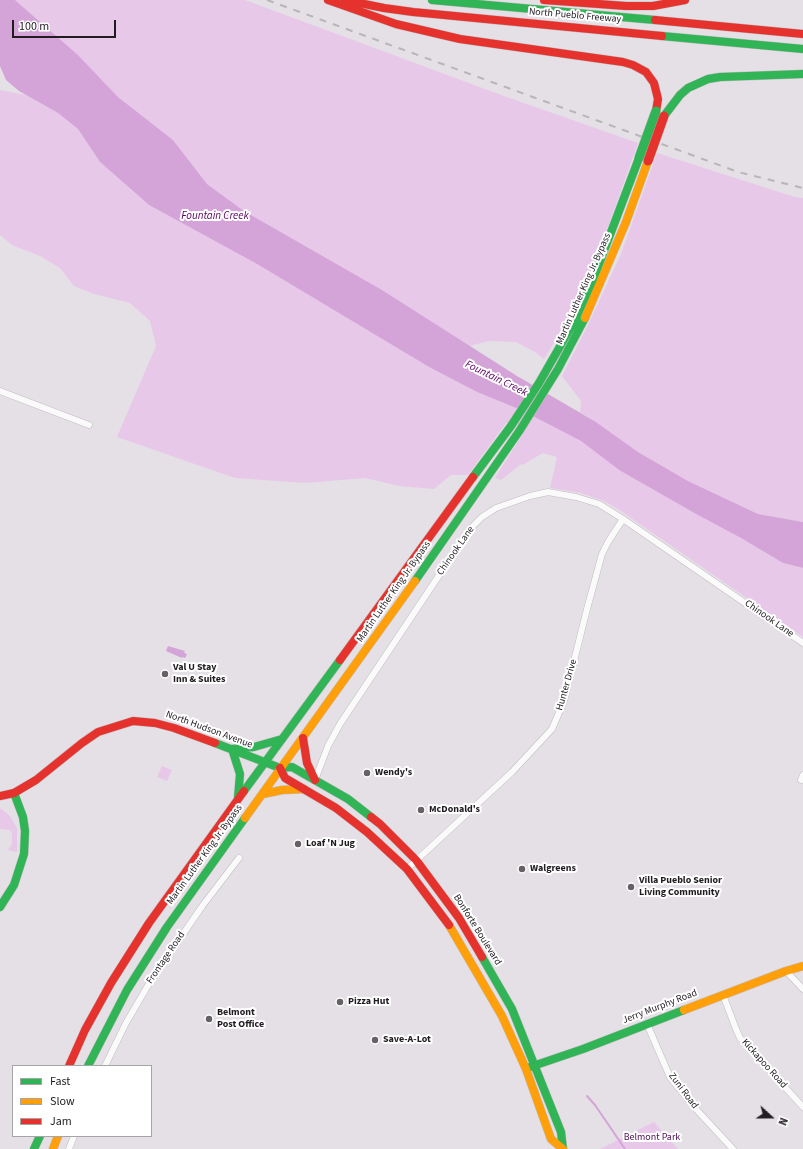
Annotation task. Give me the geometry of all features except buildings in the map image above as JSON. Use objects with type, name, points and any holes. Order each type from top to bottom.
[{"type":"main road","name":"Martin Luther King Jr. Bypass","points":[[328,0],[396,24],[460,39],[624,62],[633,65],[646,72],[654,83],[658,99],[644,159]]},
{"type":"main road","name":"North Pueblo Freeway","points":[[345,0],[414,12],[803,49]]},
{"type":"main road","name":"North Pueblo Freeway","points":[[432,0],[803,34]]},
{"type":"main road","points":[[544,0],[626,6],[653,6],[685,0]]},
{"type":"main road","name":"Martin Luther King Jr. Bypass","points":[[88,1065],[116,1010],[143,964],[171,921],[303,738],[520,430],[558,370],[578,323],[608,242],[664,116],[680,95],[688,88],[708,79],[720,77],[803,74]]},
{"type":"main road","name":"Martin Luther King Jr. Bypass","points":[[69,1065],[85,1030],[131,951],[157,912],[511,426],[578,323]]},
{"type":"main road","name":"North Hudson Avenue","points":[[0,796],[14,794],[36,780],[98,732],[133,721],[155,723],[174,728],[265,762]]},
{"type":"main road","points":[[303,738],[308,767],[315,780]]},
{"type":"main road","points":[[238,799],[240,774],[232,749],[254,747],[282,739]]},
{"type":"main road","name":"Bonforte Boulevard","points":[[265,762],[280,768],[292,767],[348,799],[380,824],[416,860],[459,918],[512,1009],[530,1067]]},
{"type":"main road","name":"Bonforte Boulevard","points":[[280,768],[285,778],[336,808],[354,821],[407,869],[449,925],[530,1067],[561,1132],[563,1149]]},
{"type":"main road","points":[[262,794],[282,790],[304,789]]},
{"type":"main road","points":[[0,907],[14,885],[24,854],[25,831],[23,817],[14,794]]},
{"type":"main road","name":"Jerry Murphy Road","points":[[530,1067],[786,971],[803,966]]},
{"type":"main road","points":[[34,1149],[40,1137]]},
{"type":"main road","points":[[53,1149],[58,1137]]},
{"type":"street","points":[[0,391],[88,425]]},
{"type":"street","name":"Chinook Lane","points":[[315,780],[328,746],[340,724],[470,529],[482,517],[496,508],[530,496],[548,492],[576,497],[599,504],[803,643]]},
{"type":"street","name":"Hunter Drive","points":[[407,869],[512,772],[552,729],[564,701],[602,554],[623,519]]},
{"type":"street","name":"Frontage Road","points":[[105,1065],[126,1023],[150,982],[203,905],[239,858]]},
{"type":"street","points":[[786,971],[803,989]]},
{"type":"street","name":"Kickapoo Road","points":[[723,995],[740,1038],[803,1106]]},
{"type":"street","name":"Zuni Road","points":[[647,1024],[670,1076],[695,1108],[733,1149]]},
{"type":"street","points":[[69,1149],[74,1137]]},
{"type":"green space","points":[[15,0],[245,0],[504,96],[638,143],[599,252],[569,319],[544,359],[535,352],[516,342],[489,341],[469,346],[382,290],[244,211],[207,184],[173,140],[118,97],[78,55]]},
{"type":"green space","points":[[0,90],[26,95],[58,113],[78,129],[100,162],[149,205],[257,264],[429,367],[477,392],[521,410],[581,441],[619,470],[783,563],[803,568],[803,637],[618,509],[604,501],[581,493],[550,488],[557,457],[543,453],[520,465],[501,480],[495,478],[524,432],[506,423],[468,475],[451,475],[434,489],[399,486],[365,478],[306,483],[235,478],[117,437],[156,346],[150,321],[130,303],[94,294],[74,286],[60,268],[40,256],[12,245],[0,235]]},
{"type":"green space","points":[[657,153],[795,197],[803,198],[803,522],[758,514],[688,481],[638,452],[580,412],[581,401],[562,376],[621,254]]},
{"type":"green space","points":[[162,766],[172,770],[167,781],[157,777]]},
{"type":"green space","points":[[0,808],[10,816],[17,828],[17,852],[8,850],[12,844],[12,834],[10,830],[0,829]]},
{"type":"green space","name":"Belmont Park","points":[[654,1122],[678,1149],[600,1149]]},
{"type":"water","name":"Fountain Creek","points":[[0,0],[15,0],[78,55],[118,97],[173,140],[207,184],[244,211],[382,290],[517,376],[596,422],[638,452],[688,481],[758,514],[803,522],[803,568],[783,563],[619,470],[581,441],[521,410],[477,392],[429,367],[257,264],[149,205],[100,162],[78,129],[58,113],[19,91],[6,80],[0,66]]},
{"type":"water","points":[[168,646],[185,651],[184,653],[187,654],[185,658],[166,651]]},
{"type":"waterway","points":[[587,1096],[595,1105],[625,1149]]},
{"type":"railway","points":[[267,0],[738,172],[803,188]]},
{"type":"traffic: fast","points":[[432,0],[655,20]]},
{"type":"traffic: fast","points":[[662,36],[803,49]]},
{"type":"traffic: fast","points":[[664,116],[680,95],[688,88],[708,79],[720,77],[803,74]]},
{"type":"traffic: fast","points":[[639,158],[656,111]]},
{"type":"traffic: fast","points":[[473,477],[511,426],[539,383],[574,322],[593,280],[639,158]]},
{"type":"traffic: fast","points":[[415,581],[520,430],[558,369],[585,318]]},
{"type":"traffic: fast","points":[[244,791],[340,660]]},
{"type":"traffic: fast","points":[[238,797],[240,774],[232,749],[254,747],[282,739]]},
{"type":"traffic: fast","points":[[215,743],[280,768],[292,767],[348,799],[371,817]]},
{"type":"traffic: fast","points":[[0,907],[14,885],[24,854],[25,831],[23,817],[14,793]]},
{"type":"traffic: fast","points":[[89,1065],[127,990],[167,927],[245,818]]},
{"type":"traffic: fast","points":[[482,957],[512,1009],[561,1132],[563,1149]]},
{"type":"traffic: fast","points":[[530,1067],[583,1049],[684,1010]]},
{"type":"traffic: fast","points":[[34,1149],[40,1137]]},
{"type":"traffic: slow","points":[[585,318],[626,222],[648,161]]},
{"type":"traffic: slow","points":[[245,818],[415,581]]},
{"type":"traffic: slow","points":[[263,794],[282,790],[304,789]]},
{"type":"traffic: slow","points":[[449,925],[502,1016],[526,1069],[551,1139],[563,1149]]},
{"type":"traffic: slow","points":[[684,1010],[786,971],[803,966]]},
{"type":"traffic: slow","points":[[53,1149],[58,1137]]},
{"type":"traffic: jam","points":[[328,0],[396,24],[460,39],[623,62],[633,65],[646,72],[654,83],[658,99],[656,111]]},
{"type":"traffic: jam","points":[[345,0],[413,12],[662,36]]},
{"type":"traffic: jam","points":[[544,0],[626,6],[653,6],[685,0]]},
{"type":"traffic: jam","points":[[655,20],[803,34]]},
{"type":"traffic: jam","points":[[648,161],[664,116]]},
{"type":"traffic: jam","points":[[340,660],[473,477]]},
{"type":"traffic: jam","points":[[0,796],[14,793],[36,780],[98,732],[133,721],[155,723],[174,728],[215,743]]},
{"type":"traffic: jam","points":[[303,738],[307,763],[315,780]]},
{"type":"traffic: jam","points":[[280,768],[285,778],[336,808],[367,832],[407,869],[449,925]]},
{"type":"traffic: jam","points":[[69,1065],[85,1030],[111,983],[149,923],[244,791]]},
{"type":"traffic: jam","points":[[371,817],[416,860],[459,918],[482,957]]},
{"type":"place","name":"Val U Stay Inn & Suites","points":[[165,674]]},
{"type":"place","name":"Wendy's","points":[[367,773]]},
{"type":"place","name":"McDonald's","points":[[421,810]]},
{"type":"place","name":"Loaf 'N Jug","points":[[298,844]]},
{"type":"place","name":"Walgreens","points":[[522,869]]},
{"type":"place","name":"Villa Pueblo Senior Living Community","points":[[631,887]]},
{"type":"place","name":"Pizza Hut","points":[[340,1002]]},
{"type":"place","name":"Belmont Post Office","points":[[209,1019]]},
{"type":"place","name":"Save-A-Lot","points":[[375,1040]]}]
